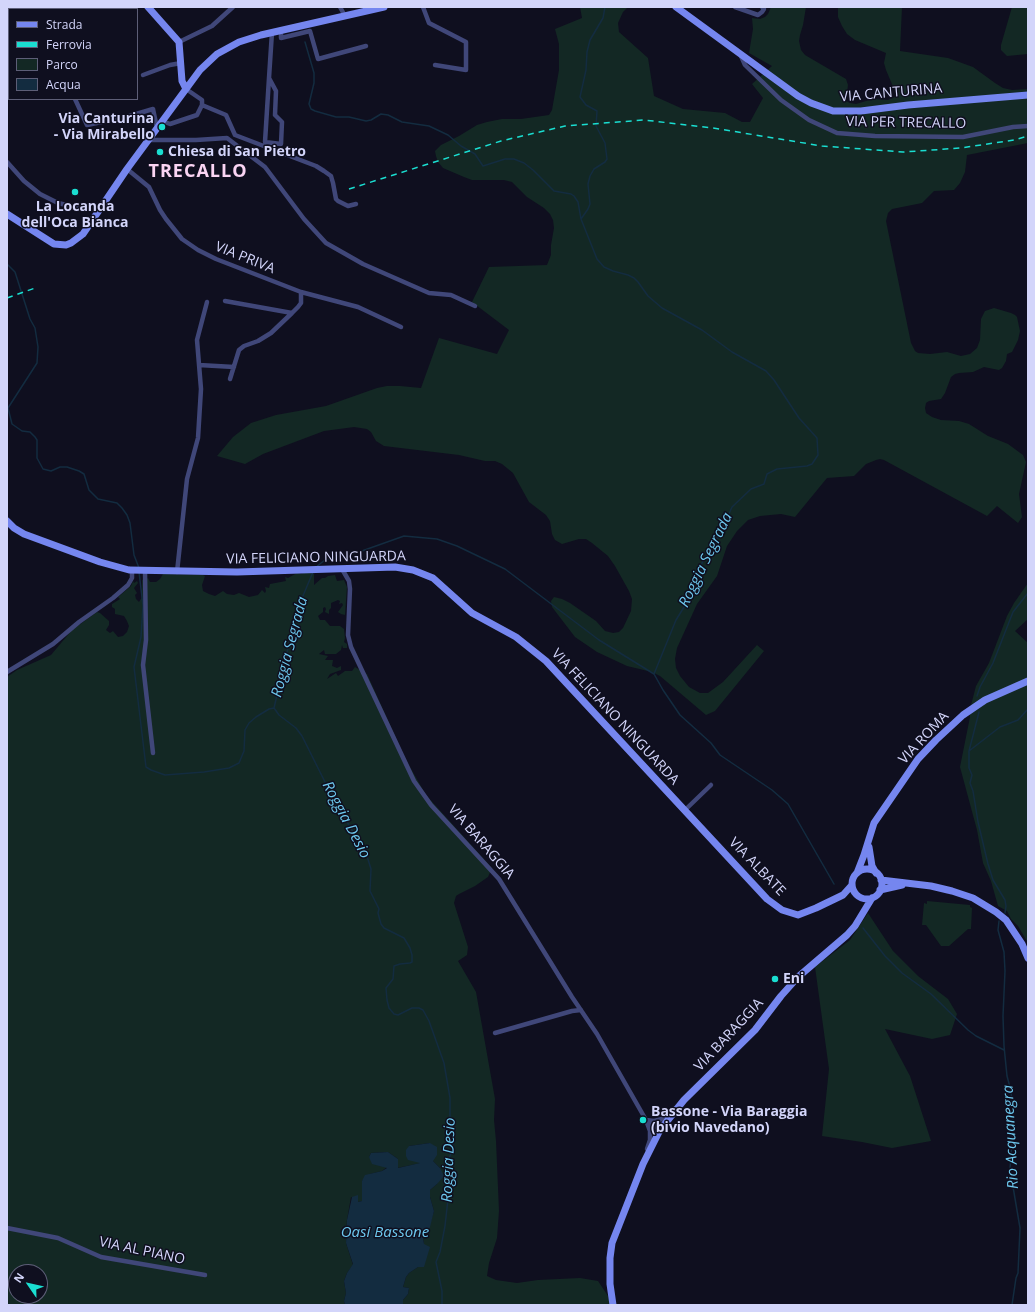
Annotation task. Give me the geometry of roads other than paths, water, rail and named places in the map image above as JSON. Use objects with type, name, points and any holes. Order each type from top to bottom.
[{"type":"street","points":[[179,42],[212,26],[233,7]]},
{"type":"street","points":[[340,7],[345,16]]},
{"type":"street","points":[[7,214],[54,244],[71,244],[83,234],[127,169],[200,70],[217,54],[239,42],[272,32],[384,7]]},
{"type":"street","points":[[423,7],[429,23],[466,42],[466,70],[435,65]]},
{"type":"street","name":"VIA CANTURINA","points":[[676,7],[798,96],[811,104],[833,111],[860,111],[908,105],[1024,95]]},
{"type":"street","points":[[735,7],[758,15],[764,9],[762,7]]},
{"type":"street","points":[[151,8],[179,42],[182,81],[186,89],[202,100],[202,105],[197,115],[170,124],[162,121]]},
{"type":"street","points":[[280,30],[281,38],[310,31],[318,59],[366,46]]},
{"type":"street","points":[[268,78],[276,91],[275,115],[282,122],[281,144],[265,142],[268,78],[272,32]]},
{"type":"street","name":"VIA PER TRECALLO","points":[[741,54],[746,65],[781,100],[808,120],[837,133],[875,136],[963,138],[1013,127],[1028,126]]},
{"type":"street","points":[[142,75],[170,65],[181,63]]},
{"type":"street","points":[[75,100],[87,125],[126,117],[153,109],[157,128]]},
{"type":"street","points":[[202,105],[226,115],[235,135],[320,168],[330,176],[334,183],[336,199],[338,202],[348,206],[356,204]]},
{"type":"street","points":[[148,140],[196,140],[227,138],[265,167],[304,219],[326,243],[362,264],[429,293],[451,295],[476,306]]},
{"type":"street","points":[[7,162],[24,181],[40,194],[58,203],[79,208],[100,210]]},
{"type":"street","name":"VIA PRIVA","points":[[127,169],[149,187],[160,210],[182,239],[198,250],[219,261],[301,292],[358,307],[401,327]]},
{"type":"street","points":[[230,379],[239,350],[271,333],[298,308],[301,292]]},
{"type":"street","points":[[225,301],[292,313]]},
{"type":"street","points":[[177,572],[186,479],[198,438],[201,388],[197,340],[207,302]]},
{"type":"street","points":[[199,365],[234,367]]},
{"type":"street","name":"VIA FELICIANO NINGUARDA","points":[[7,521],[14,528],[24,534],[100,562],[139,571],[237,572],[395,567],[413,570],[433,578],[472,613],[516,637],[546,661],[685,810]]},
{"type":"street","name":"VIA BARAGGIA","points":[[342,569],[349,582],[350,589],[348,635],[351,647],[414,781],[431,805],[499,879],[597,1034],[646,1120],[650,1131],[650,1140],[612,1243],[610,1258],[610,1284],[613,1305]]},
{"type":"street","points":[[7,672],[53,644],[118,594],[131,582],[139,571]]},
{"type":"street","points":[[139,571],[146,640],[143,665],[153,753]]},
{"type":"street","name":"VIA ROMA","points":[[857,873],[872,827],[918,759],[964,715],[986,700],[1028,682]]},
{"type":"street","points":[[685,810],[711,785]]},
{"type":"street","name":"VIA ALBATE","points":[[685,810],[767,898],[782,910],[798,915],[843,895],[852,885]]},
{"type":"street","name":"VIA ROMA","points":[[868,841],[869,855],[876,873]]},
{"type":"street","points":[[862,915],[862,904],[852,885],[852,880],[857,873],[867,869],[876,873],[881,880],[880,890]]},
{"type":"street","points":[[881,880],[906,884],[919,884],[952,890],[985,904],[1006,920],[1022,944],[1028,958]]},
{"type":"street","points":[[857,895],[863,899],[872,898],[880,890],[906,884]]},
{"type":"street","name":"VIA ALBATE","points":[[843,895],[857,895]]},
{"type":"street","name":"VIA BARAGGIA","points":[[642,1164],[660,1130],[683,1101],[755,1030],[781,996],[798,977],[855,926],[872,898]]},
{"type":"street","points":[[495,1033],[572,1011],[581,1010]]},
{"type":"street","points":[[646,1120],[654,1121],[662,1119],[683,1101]]},
{"type":"street","points":[[646,1120],[660,1130]]},
{"type":"street","name":"VIA AL PIANO","points":[[7,1228],[58,1238],[101,1257],[205,1275]]},
{"type":"water","name":"Oasi Bassone","points":[[430,1143],[437,1147],[437,1155],[433,1161],[440,1168],[444,1176],[430,1190],[430,1197],[434,1211],[430,1227],[423,1238],[424,1244],[430,1247],[424,1267],[418,1267],[406,1277],[403,1287],[409,1288],[408,1294],[403,1300],[403,1305],[345,1305],[344,1301],[346,1293],[344,1281],[353,1264],[346,1243],[347,1220],[352,1197],[358,1195],[358,1202],[362,1201],[362,1181],[365,1175],[382,1171],[387,1168],[372,1164],[369,1157],[371,1153],[388,1152],[398,1159],[398,1168],[420,1163],[408,1160],[406,1150],[409,1146]]},
{"type":"waterway","points":[[581,219],[590,204],[588,184],[590,176],[594,169],[607,159],[605,143],[596,126],[597,111],[586,105],[580,97],[586,70],[587,52],[590,40],[603,18],[605,7]]},
{"type":"waterway","points":[[305,42],[314,73],[314,83],[309,104],[311,109],[336,117],[349,117],[366,121],[371,120],[381,114],[388,115],[402,122],[429,126],[448,135],[461,146],[475,154],[483,166],[505,159],[514,159],[524,163],[554,191],[571,194],[574,196],[578,202],[581,219],[597,259],[604,267],[634,278],[648,296],[662,308],[702,330],[732,352],[766,371],[774,380],[799,418],[817,438],[818,455],[812,464],[807,466],[777,469],[767,474],[764,484],[751,489],[732,507],[720,534],[702,563],[689,599],[676,620],[654,674]]},
{"type":"waterway","name":"Roggia Segrada","points":[[7,264],[15,272],[30,319],[35,328],[38,347],[37,363],[8,408],[12,424],[22,431],[30,432],[35,437],[37,440],[37,458],[43,469],[51,471],[60,467],[67,467],[79,471],[84,474],[89,490],[98,499],[117,503],[122,508],[130,523],[134,555],[139,568]]},
{"type":"waterway","name":"Roggia Segrada","points":[[316,567],[325,560],[359,552],[404,536],[437,539],[457,546],[505,569],[599,640],[654,674],[680,715],[711,743],[720,755],[772,790],[788,804],[834,884]]},
{"type":"waterway","name":"Roggia Segrada","points":[[139,572],[143,606],[141,637],[134,667],[146,767],[165,775],[204,772],[229,768],[239,763],[244,751],[245,730],[249,723],[269,709],[274,708]]},
{"type":"waterway","name":"Roggia Segrada","points":[[274,708],[297,610],[313,572]]},
{"type":"waterway","name":"Rio Acquanegra","points":[[977,696],[980,687],[993,663],[1013,612],[1028,593]]},
{"type":"waterway","name":"Roggia Desio","points":[[274,708],[279,715],[296,728],[302,736],[336,804],[366,853],[371,869],[370,891],[379,909],[378,913],[381,924],[384,928],[404,938],[410,948],[412,962],[394,966],[393,979],[386,988],[389,1008],[394,1014],[398,1015],[412,1008],[419,1008],[423,1010],[429,1021],[444,1063],[450,1098],[450,1121],[453,1147],[447,1165],[448,1199],[445,1226],[440,1252],[436,1262],[442,1291],[442,1305]]},
{"type":"waterway","name":"Rio Acquanegra","points":[[969,751],[1000,727],[1018,720],[1028,709]]},
{"type":"waterway","name":"Rio Acquanegra","points":[[979,712],[969,751],[969,768],[972,775],[970,783],[988,864],[993,880],[1005,900],[1005,913]]},
{"type":"waterway","name":"Rio Acquanegra","points":[[999,921],[998,930],[1004,952],[1005,971],[1003,1016],[1004,1046],[1007,1076],[1011,1091],[1013,1125],[1010,1169],[1020,1228],[1018,1273],[1012,1305]]},
{"type":"waterway","points":[[863,928],[885,956],[902,973],[931,994],[968,1030],[976,1036],[1004,1050]]},
{"type":"railway","points":[[349,189],[501,141],[565,126],[644,120],[713,128],[822,146],[903,152],[961,148],[1014,140],[1028,136]]},
{"type":"railway","points":[[7,298],[38,287]]},
{"type":"place","name":"Via Canturina - Via Mirabello","points":[[162,127]]},
{"type":"place","name":"Chiesa di San Pietro","points":[[160,152]]},
{"type":"place","name":"La Locanda dell'Oca Bianca","points":[[75,192]]},
{"type":"place","name":"Eni","points":[[775,979]]},
{"type":"place","name":"Bassone - Via Baraggia (bivio Navedano)","points":[[643,1120]]},
{"type":"district","name":"TRECALLO","points":[[198,172]]}]
